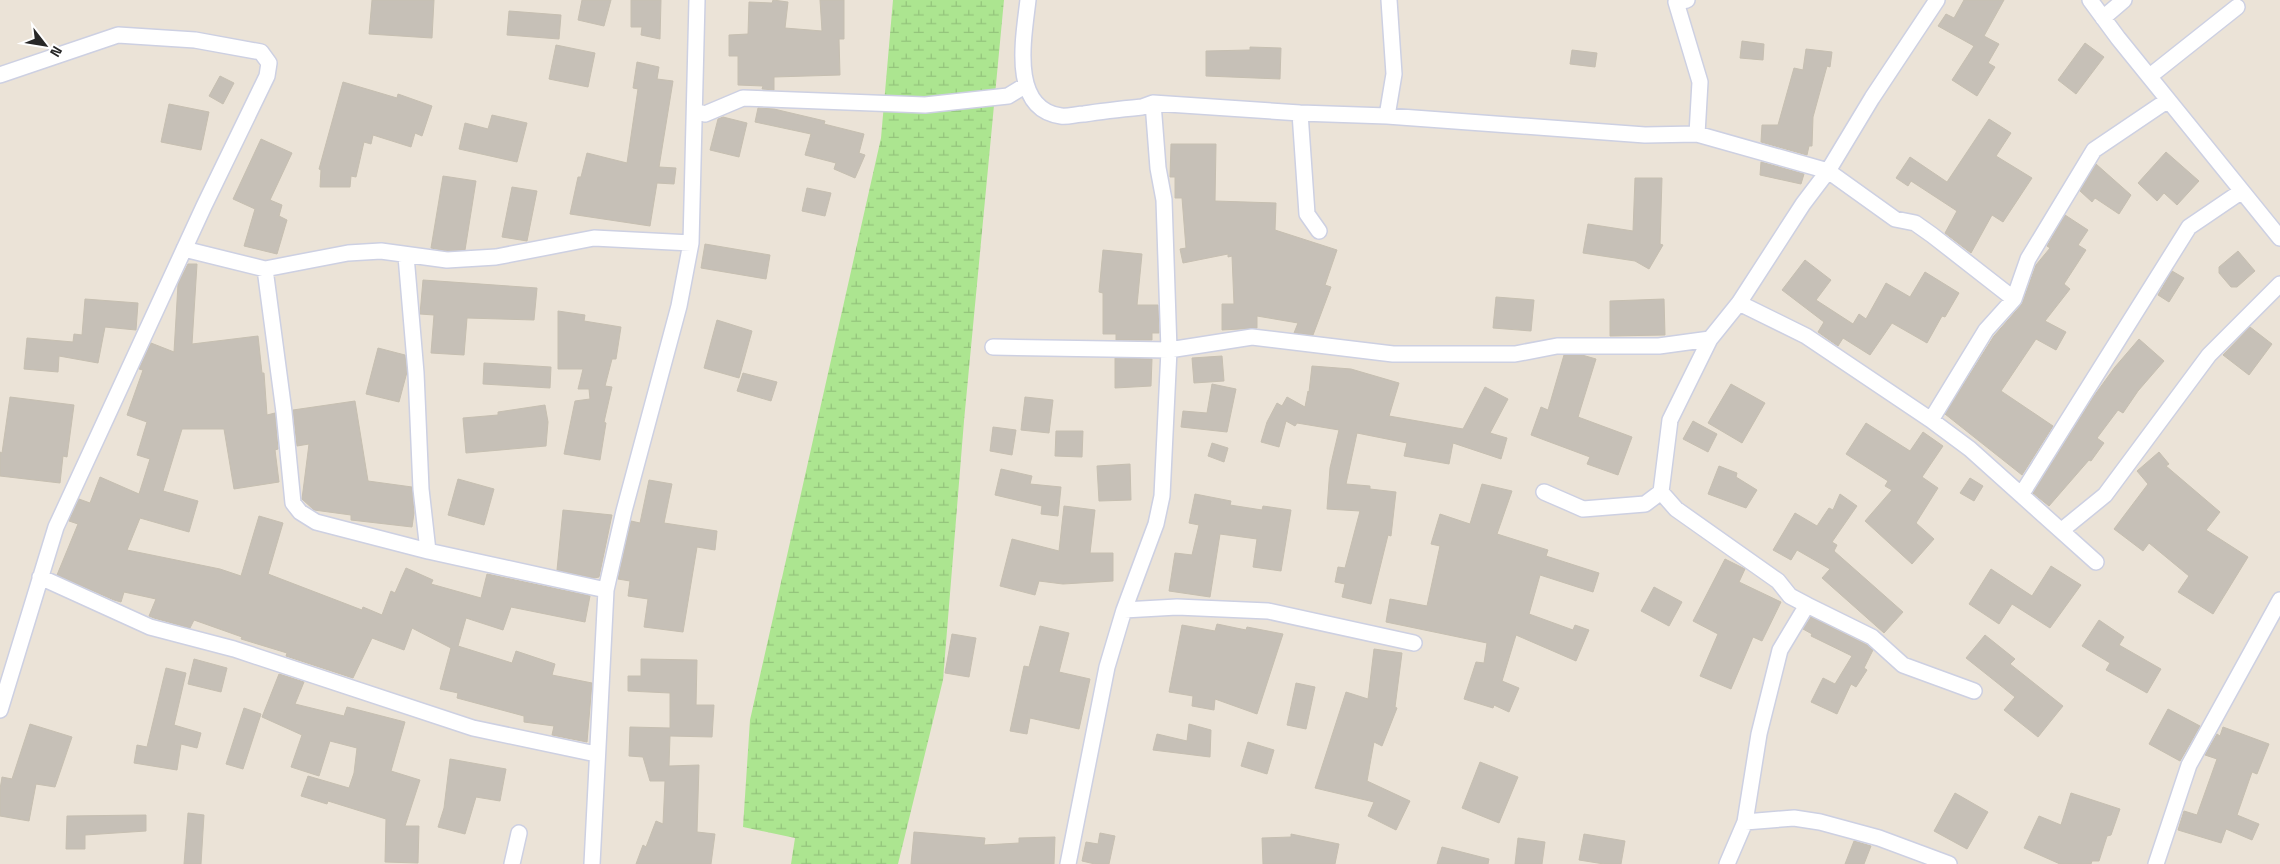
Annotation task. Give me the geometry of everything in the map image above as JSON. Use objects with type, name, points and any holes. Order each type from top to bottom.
[{"type":"street","points":[[592,864],[596,754],[606,590],[624,511],[679,306],[691,243],[697,0]]},
{"type":"street","points":[[1028,0],[1022,51],[1026,85],[1035,104],[1046,112],[1062,116],[1142,107],[1153,103],[1300,113],[1387,116],[1645,135],[1697,134],[1828,171],[1895,219],[1915,224],[1932,235],[2014,299]]},
{"type":"street","points":[[1387,116],[1394,74],[1389,0]]},
{"type":"street","points":[[1687,0],[1676,2],[1700,82],[1697,134]]},
{"type":"street","points":[[1544,492],[1583,509],[1645,504],[1661,492],[1670,420],[1710,338],[1738,303],[1803,204],[1828,171],[1872,98],[1937,0]]},
{"type":"street","points":[[2090,0],[2280,238]]},
{"type":"street","points":[[2103,18],[2124,0]]},
{"type":"street","points":[[2150,76],[2238,7]]},
{"type":"street","points":[[0,75],[118,35],[195,40],[261,52],[269,63],[267,76],[184,249],[56,527],[0,710]]},
{"type":"street","points":[[694,112],[705,114],[743,98],[925,105],[1008,96],[1026,85]]},
{"type":"street","points":[[1932,420],[1986,330],[2014,299],[2028,259],[2094,150],[2168,100]]},
{"type":"street","points":[[1068,864],[1107,667],[1124,610],[1156,524],[1162,496],[1169,350],[1164,200],[1158,168],[1153,103]]},
{"type":"street","points":[[1300,113],[1307,214],[1319,231]]},
{"type":"street","points":[[2022,495],[2189,226],[2242,191]]},
{"type":"street","points":[[184,249],[266,269],[348,253],[381,251],[406,256],[447,260],[496,257],[594,238],[691,243]]},
{"type":"street","points":[[406,256],[416,373],[421,489],[428,550]]},
{"type":"street","points":[[266,269],[293,503],[300,512],[316,522],[428,550],[606,590]]},
{"type":"street","points":[[2062,530],[2104,495],[2210,354],[2280,284]]},
{"type":"street","points":[[1738,303],[1806,336],[1932,420],[1970,449],[2096,562]]},
{"type":"street","points":[[993,348],[1169,350],[1252,337],[1393,354],[1515,354],[1557,346],[1659,346],[1710,338]]},
{"type":"street","points":[[1661,492],[1676,509],[1778,581],[1790,596],[1872,637],[1903,665],[1974,691]]},
{"type":"street","points":[[40,577],[150,627],[234,649],[473,728],[596,754]]},
{"type":"street","points":[[2156,864],[2189,765],[2280,600]]},
{"type":"street","points":[[1727,864],[1745,822],[1759,734],[1780,650],[1807,605]]},
{"type":"street","points":[[1124,610],[1177,607],[1268,611],[1414,643]]},
{"type":"street","points":[[1745,822],[1794,818],[1820,822],[1879,838],[1949,864]]},
{"type":"street","points":[[512,864],[519,833]]},
{"type":"green space","points":[[893,0],[1004,0],[964,421],[943,680],[898,864],[791,864],[795,838],[743,827],[750,720],[881,138]]},
{"type":"building","points":[[372,0],[434,0],[432,38],[369,34]]},
{"type":"building","points":[[582,0],[611,0],[604,26],[578,20]]},
{"type":"building","points":[[631,0],[661,0],[660,39],[641,35],[642,27],[631,27]]},
{"type":"building","points":[[773,0],[788,2],[785,28],[822,31],[820,0],[844,0],[844,39],[839,39],[840,75],[774,77],[774,90],[762,89],[763,86],[738,85],[738,56],[729,56],[729,35],[748,34],[749,2],[772,3]]},
{"type":"building","points":[[1964,0],[2004,0],[1984,36],[1999,44],[1988,63],[1995,67],[1977,96],[1952,80],[1974,46],[1938,26],[1946,14],[1954,18]]},
{"type":"building","points":[[509,11],[561,15],[559,39],[507,35]]},
{"type":"building","points":[[1742,41],[1764,44],[1763,60],[1740,58]]},
{"type":"building","points":[[2085,43],[2104,57],[2076,94],[2058,80]]},
{"type":"building","points":[[556,45],[595,53],[588,87],[549,79]]},
{"type":"building","points":[[1250,47],[1281,48],[1280,79],[1206,76],[1206,51],[1250,50]]},
{"type":"building","points":[[1806,49],[1832,52],[1830,67],[1827,66],[1813,117],[1812,146],[1809,146],[1807,155],[1761,142],[1762,125],[1778,125],[1794,68],[1803,70]]},
{"type":"building","points":[[1572,50],[1597,53],[1595,67],[1570,64]]},
{"type":"building","points":[[637,62],[659,67],[657,79],[673,81],[659,167],[676,168],[674,184],[657,183],[650,226],[570,214],[578,177],[581,177],[587,153],[627,163],[638,89],[633,88]]},
{"type":"building","points":[[220,76],[234,83],[223,104],[209,96]]},
{"type":"building","points":[[343,82],[397,98],[398,94],[432,106],[422,136],[415,133],[411,147],[373,135],[371,144],[364,142],[356,177],[351,176],[350,187],[320,187],[321,170],[319,169]]},
{"type":"building","points":[[169,104],[209,112],[201,150],[161,142]]},
{"type":"building","points":[[758,108],[774,109],[825,121],[824,124],[864,134],[859,153],[865,155],[855,178],[834,169],[836,163],[805,155],[811,134],[755,122]]},
{"type":"building","points":[[492,115],[527,123],[517,162],[459,149],[465,123],[488,129]]},
{"type":"building","points":[[723,117],[747,123],[739,157],[710,150],[718,119]]},
{"type":"building","points":[[1989,119],[2011,133],[1996,156],[2032,178],[2003,222],[1992,215],[1971,253],[1945,233],[1957,211],[1911,181],[1908,186],[1896,178],[1910,157],[1947,182]]},
{"type":"building","points":[[261,139],[292,153],[270,200],[282,205],[279,216],[287,220],[277,254],[244,246],[255,209],[233,199]]},
{"type":"building","points":[[1171,144],[1216,144],[1215,201],[1276,203],[1275,230],[1337,250],[1325,285],[1331,287],[1313,335],[1294,333],[1298,323],[1257,316],[1257,328],[1222,330],[1222,304],[1234,304],[1232,256],[1228,257],[1228,254],[1183,263],[1180,249],[1186,248],[1182,198],[1175,198],[1175,177],[1170,177]]},
{"type":"building","points":[[2166,152],[2199,181],[2177,205],[2164,193],[2157,201],[2138,183]]},
{"type":"building","points":[[1761,162],[1804,174],[1801,184],[1760,175]]},
{"type":"building","points":[[2096,164],[2131,195],[2119,214],[2095,198],[2092,202],[2080,191]]},
{"type":"building","points":[[443,176],[476,181],[465,250],[447,251],[431,248]]},
{"type":"building","points":[[1635,178],[1662,178],[1660,244],[1663,245],[1649,269],[1635,261],[1583,253],[1588,224],[1633,231]]},
{"type":"building","points":[[512,187],[537,191],[527,241],[502,237]]},
{"type":"building","points":[[807,188],[831,193],[825,216],[802,211]]},
{"type":"building","points":[[2065,215],[2088,230],[2078,245],[2086,250],[2064,284],[2070,289],[2045,321],[2066,332],[2056,350],[2036,339],[2001,391],[2053,426],[2022,475],[1945,414],[1994,336],[2022,304],[2036,265],[2050,248],[2047,246]]},
{"type":"building","points":[[705,244],[770,255],[766,279],[701,268]]},
{"type":"building","points":[[1103,250],[1142,254],[1137,305],[1158,305],[1159,333],[1152,333],[1152,340],[1116,340],[1116,334],[1103,334],[1103,293],[1099,292]]},
{"type":"building","points":[[2238,251],[2255,271],[2237,287],[2231,287],[2219,273],[2219,267]]},
{"type":"building","points":[[1805,260],[1831,280],[1816,300],[1853,324],[1859,314],[1866,319],[1886,283],[1910,297],[1925,272],[1959,293],[1945,317],[1942,316],[1927,343],[1892,323],[1870,355],[1843,338],[1838,346],[1818,332],[1824,322],[1782,290]]},
{"type":"building","points":[[188,264],[197,264],[192,344],[258,336],[262,373],[264,373],[267,415],[275,413],[278,449],[275,450],[279,482],[234,489],[224,429],[182,429],[163,491],[198,501],[189,532],[140,518],[127,550],[220,569],[241,576],[259,516],[283,523],[268,574],[362,610],[363,607],[382,615],[391,591],[395,593],[406,568],[433,580],[431,584],[481,598],[487,574],[590,596],[585,622],[511,607],[503,630],[466,618],[458,646],[512,663],[516,651],[555,664],[552,675],[592,683],[587,742],[552,735],[554,726],[524,722],[524,716],[457,698],[458,693],[440,689],[451,648],[412,628],[404,650],[372,638],[353,678],[286,656],[287,653],[241,639],[242,637],[194,620],[190,628],[149,616],[156,599],[124,592],[121,602],[57,575],[78,524],[69,521],[79,499],[90,503],[100,477],[139,494],[150,459],[137,455],[147,422],[127,415],[143,370],[139,369],[151,343],[174,352],[178,284]]},
{"type":"building","points":[[2172,271],[2184,278],[2169,302],[2158,295]]},
{"type":"building","points":[[423,280],[537,288],[534,320],[467,318],[464,355],[431,353],[434,315],[420,314]]},
{"type":"building","points":[[1496,297],[1534,300],[1531,331],[1493,328]]},
{"type":"building","points":[[85,299],[138,303],[136,330],[105,327],[98,363],[59,356],[58,372],[24,369],[27,338],[73,342],[74,334],[82,335]]},
{"type":"building","points":[[1664,299],[1665,335],[1610,336],[1610,301]]},
{"type":"building","points":[[558,311],[585,315],[584,321],[621,327],[616,359],[612,359],[605,386],[612,387],[604,422],[606,423],[600,460],[564,454],[575,401],[590,399],[589,389],[578,389],[583,369],[558,369]]},
{"type":"building","points":[[717,320],[752,331],[739,378],[704,368]]},
{"type":"building","points":[[2250,327],[2272,344],[2249,375],[2223,355]]},
{"type":"building","points":[[2139,339],[2164,361],[2138,391],[2123,413],[2118,410],[2097,438],[2104,443],[2091,461],[2089,460],[2049,506],[2033,493],[2094,396]]},
{"type":"building","points":[[378,348],[405,355],[407,372],[399,402],[366,394]]},
{"type":"building","points":[[1564,355],[1582,355],[1596,359],[1578,417],[1632,437],[1618,475],[1587,464],[1590,457],[1531,435],[1541,407],[1548,410]]},
{"type":"building","points":[[1222,356],[1224,381],[1194,383],[1192,358]]},
{"type":"building","points":[[1115,358],[1152,359],[1151,386],[1115,388]]},
{"type":"building","points":[[484,363],[551,367],[550,388],[483,384]]},
{"type":"building","points":[[1312,366],[1351,369],[1399,383],[1389,416],[1463,429],[1485,387],[1508,399],[1490,433],[1507,438],[1501,459],[1453,443],[1449,464],[1404,456],[1407,443],[1357,433],[1346,484],[1370,486],[1370,489],[1396,492],[1391,536],[1388,535],[1371,604],[1342,597],[1345,584],[1335,582],[1338,567],[1345,568],[1360,511],[1327,509],[1330,468],[1339,430],[1297,423],[1295,426],[1286,421],[1279,447],[1261,442],[1267,422],[1277,403],[1282,406],[1287,397],[1305,407]]},
{"type":"building","points":[[743,373],[777,382],[771,401],[737,391]]},
{"type":"building","points":[[1212,384],[1236,389],[1227,432],[1181,427],[1183,411],[1207,413]]},
{"type":"building","points":[[1731,384],[1765,403],[1742,443],[1708,423]]},
{"type":"building","points":[[10,397],[74,405],[67,457],[63,456],[60,483],[0,476],[0,452],[2,453]]},
{"type":"building","points":[[1025,397],[1053,400],[1049,433],[1021,430]]},
{"type":"building","points":[[355,401],[368,481],[412,487],[414,513],[412,527],[351,520],[351,515],[314,510],[302,499],[309,444],[297,446],[293,410]]},
{"type":"building","points":[[545,405],[548,422],[546,446],[466,453],[463,418],[498,415],[498,412]]},
{"type":"building","points":[[1693,421],[1717,434],[1708,452],[1683,439]]},
{"type":"building","points":[[1866,423],[1910,451],[1923,432],[1943,446],[1922,477],[1938,488],[1916,523],[1934,539],[1912,564],[1865,521],[1892,490],[1885,486],[1888,481],[1846,454]]},
{"type":"building","points":[[993,427],[1016,430],[1012,455],[990,451]]},
{"type":"building","points":[[1056,431],[1083,431],[1082,457],[1055,456]]},
{"type":"building","points":[[1212,443],[1228,448],[1224,462],[1208,456]]},
{"type":"building","points":[[2159,452],[2169,464],[2166,466],[2220,512],[2206,530],[2248,557],[2213,614],[2178,592],[2189,576],[2149,543],[2143,551],[2114,529],[2148,484],[2137,471]]},
{"type":"building","points":[[1130,464],[1131,500],[1099,501],[1097,466]]},
{"type":"building","points":[[1719,466],[1737,473],[1736,477],[1757,490],[1746,508],[1708,494]]},
{"type":"building","points":[[1001,469],[1032,476],[1030,484],[1061,487],[1058,516],[1041,514],[1042,506],[995,495]]},
{"type":"building","points":[[1970,478],[1983,486],[1974,501],[1960,493]]},
{"type":"building","points":[[458,479],[494,489],[484,525],[448,515]]},
{"type":"building","points":[[649,480],[672,484],[664,523],[717,531],[715,550],[697,547],[683,632],[644,627],[648,599],[628,596],[630,581],[618,579],[631,521],[640,523]]},
{"type":"building","points":[[1482,484],[1512,491],[1497,534],[1548,550],[1546,556],[1599,573],[1593,592],[1540,575],[1529,614],[1573,630],[1575,625],[1589,630],[1576,661],[1516,635],[1502,681],[1519,688],[1509,712],[1494,705],[1493,708],[1464,699],[1476,662],[1484,663],[1487,643],[1386,622],[1390,599],[1427,606],[1440,546],[1431,544],[1440,514],[1470,524]]},
{"type":"building","points":[[1195,494],[1231,501],[1230,505],[1262,510],[1263,506],[1291,510],[1281,571],[1253,567],[1257,539],[1220,534],[1210,597],[1169,591],[1175,553],[1192,555],[1199,525],[1189,523]]},
{"type":"building","points":[[1840,494],[1857,506],[1832,542],[1837,545],[1834,551],[1903,612],[1884,633],[1822,578],[1830,569],[1797,550],[1791,560],[1773,550],[1795,513],[1817,526],[1829,508],[1833,510]]},
{"type":"building","points":[[1064,506],[1095,510],[1090,553],[1113,553],[1113,581],[1063,584],[1039,581],[1035,595],[1000,586],[1012,539],[1059,551]]},
{"type":"building","points":[[563,510],[612,515],[599,577],[594,578],[557,570]]},
{"type":"building","points":[[1725,559],[1745,569],[1739,582],[1781,602],[1762,641],[1753,637],[1731,689],[1700,676],[1718,634],[1693,621]]},
{"type":"building","points":[[2051,566],[2081,585],[2050,628],[2012,604],[1999,624],[1969,604],[1991,569],[2032,596]]},
{"type":"building","points":[[1654,587],[1682,602],[1669,626],[1641,611]]},
{"type":"building","points":[[1811,617],[1867,645],[1873,650],[1864,668],[1867,670],[1856,687],[1851,684],[1837,714],[1811,702],[1823,678],[1835,684],[1852,656],[1811,636],[1812,634],[1803,629]]},
{"type":"building","points":[[2099,620],[2124,637],[2119,645],[2161,669],[2147,693],[2106,670],[2110,663],[2082,646]]},
{"type":"building","points":[[1217,624],[1246,630],[1247,627],[1283,634],[1257,714],[1215,699],[1214,710],[1192,706],[1193,696],[1169,692],[1182,625],[1215,631]]},
{"type":"building","points":[[1040,626],[1069,633],[1059,672],[1090,679],[1079,729],[1030,718],[1027,734],[1010,731],[1024,666],[1029,667]]},
{"type":"building","points":[[952,634],[976,638],[969,677],[945,673]]},
{"type":"building","points":[[1985,635],[2015,659],[2010,664],[2063,706],[2038,737],[2004,710],[2015,697],[1966,658]]},
{"type":"building","points":[[1374,649],[1402,653],[1395,707],[1397,708],[1382,746],[1374,742],[1367,781],[1410,801],[1396,830],[1368,816],[1374,802],[1315,788],[1346,692],[1368,699]]},
{"type":"building","points":[[194,659],[227,668],[221,692],[188,684]]},
{"type":"building","points":[[641,659],[697,660],[696,705],[714,705],[712,737],[670,736],[669,766],[699,765],[697,832],[715,834],[711,864],[636,864],[643,845],[646,847],[656,821],[663,824],[665,781],[650,781],[643,757],[629,756],[630,727],[670,728],[670,693],[628,691],[628,676],[641,676]]},
{"type":"building","points":[[166,668],[186,673],[174,725],[201,733],[197,748],[181,744],[177,770],[134,763],[137,745],[147,747]]},
{"type":"building","points":[[279,674],[304,682],[295,704],[344,716],[347,707],[405,722],[391,771],[420,780],[405,826],[419,826],[418,863],[385,862],[386,819],[328,801],[327,804],[301,796],[308,776],[349,788],[354,773],[357,748],[330,741],[319,776],[291,767],[302,735],[262,717]]},
{"type":"building","points":[[1296,683],[1315,687],[1306,729],[1287,725]]},
{"type":"building","points":[[244,708],[261,714],[243,769],[226,764]]},
{"type":"building","points":[[2168,709],[2200,726],[2180,761],[2149,744]]},
{"type":"building","points":[[30,724],[72,737],[55,787],[36,784],[29,821],[0,816],[0,789],[2,777],[12,779]]},
{"type":"building","points":[[1189,724],[1211,730],[1210,757],[1153,750],[1157,734],[1187,741]]},
{"type":"building","points":[[2223,727],[2269,744],[2257,774],[2252,772],[2237,815],[2259,824],[2252,840],[2226,829],[2221,843],[2178,830],[2184,811],[2197,815],[2217,759],[2205,755],[2217,734],[2220,736]]},
{"type":"building","points":[[1248,742],[1274,750],[1267,774],[1241,766]]},
{"type":"building","points":[[450,759],[506,769],[500,801],[476,797],[465,834],[438,827],[444,808]]},
{"type":"building","points":[[1480,762],[1518,777],[1499,823],[1462,808]]},
{"type":"building","points":[[1955,793],[1988,812],[1967,849],[1934,831]]},
{"type":"building","points":[[2071,793],[2120,809],[2111,835],[2107,836],[2099,861],[2092,861],[2091,864],[2060,864],[2024,848],[2039,816],[2061,825]]},
{"type":"building","points":[[188,813],[204,815],[201,864],[184,864]]},
{"type":"building","points":[[146,815],[146,831],[85,835],[85,849],[66,849],[67,816]]},
{"type":"building","points":[[914,832],[985,838],[984,845],[1019,843],[1019,838],[1055,837],[1054,864],[911,864]]},
{"type":"building","points":[[1100,833],[1115,836],[1109,864],[1095,864],[1082,861],[1086,842],[1098,844]]},
{"type":"building","points":[[1291,834],[1339,844],[1335,864],[1263,864],[1262,838],[1291,837]]},
{"type":"building","points":[[1584,834],[1625,841],[1621,864],[1604,864],[1579,860]]},
{"type":"building","points":[[1518,838],[1545,842],[1542,864],[1515,864]]},
{"type":"building","points":[[1854,841],[1871,846],[1864,864],[1845,864]]},
{"type":"building","points":[[1442,847],[1489,859],[1488,864],[1437,864]]}]
